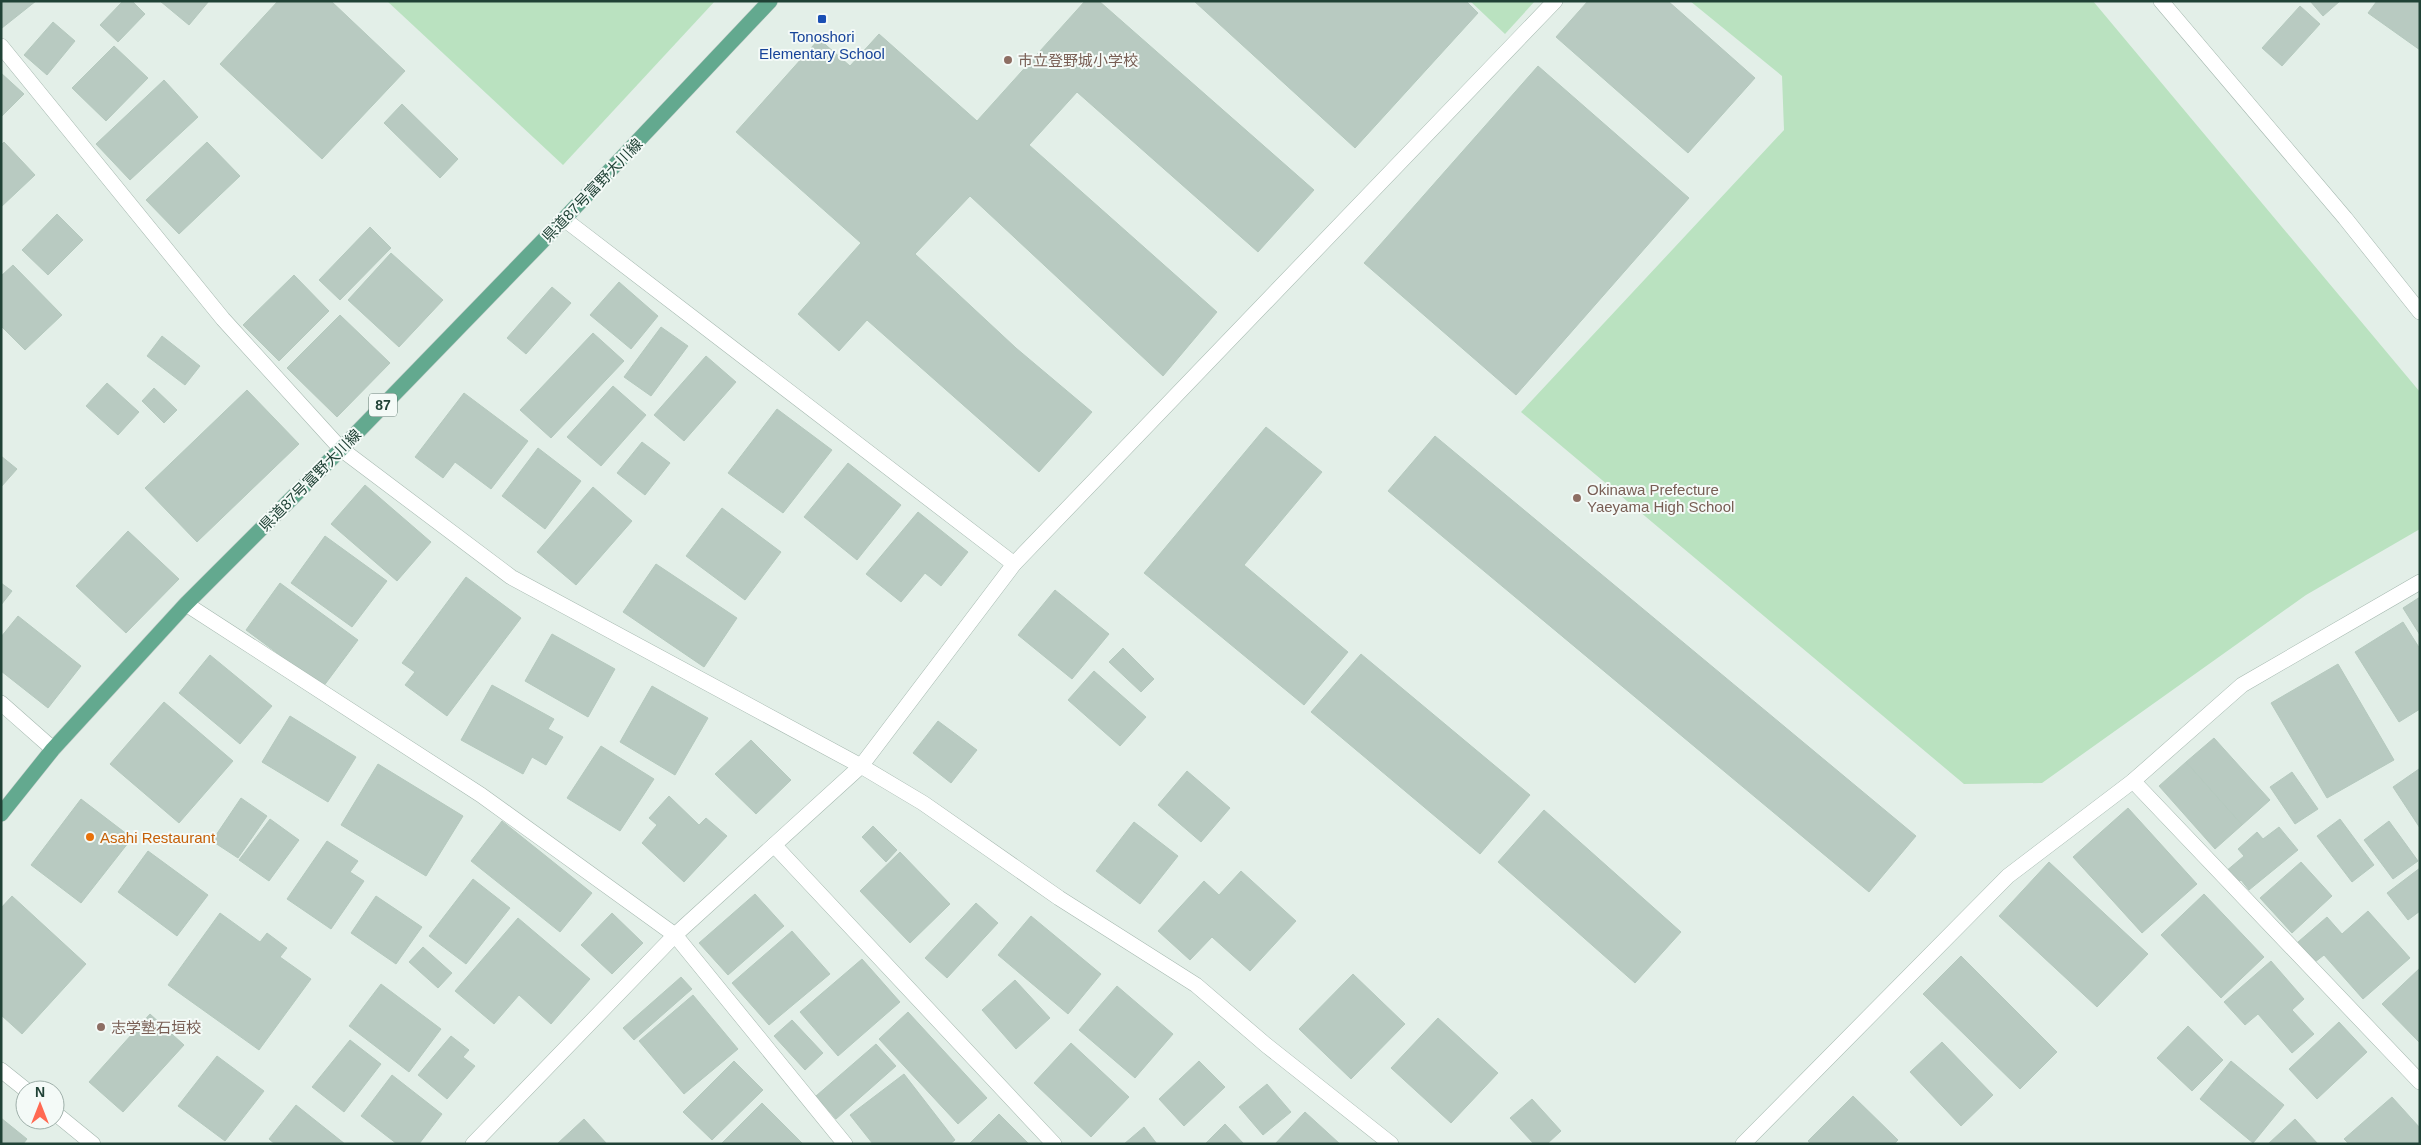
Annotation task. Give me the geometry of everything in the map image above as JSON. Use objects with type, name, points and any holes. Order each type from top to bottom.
[{"type":"main road","name":"県道87号富野大川線","points":[[1,814],[53,749],[186,604],[341,449],[564,219],[770,1]]},
{"type":"street","points":[[473,1144],[675,935],[861,766],[1014,564],[1555,1]]},
{"type":"street","points":[[2161,1],[2346,218],[2420,312]]},
{"type":"street","points":[[1,46],[222,319],[341,449],[511,577],[861,766],[922,803],[1059,898],[1196,985],[1266,1045],[1391,1144]]},
{"type":"street","points":[[564,219],[1014,564]]},
{"type":"street","points":[[1752,1140],[2008,876],[2133,781],[2242,685],[2420,582]]},
{"type":"street","points":[[186,604],[481,795],[675,935],[845,1144]]},
{"type":"street","points":[[1,704],[53,749]]},
{"type":"street","points":[[2133,781],[2420,1082]]},
{"type":"street","points":[[774,845],[1054,1144]]},
{"type":"street","points":[[1,1070],[15,1081]]},
{"type":"street","points":[[65,1121],[93,1144]]},
{"type":"green space","points":[[387,1],[715,1],[563,165]]},
{"type":"green space","points":[[1470,1],[1535,1],[1505,34]]},
{"type":"green space","points":[[1690,1],[2093,1],[2420,392],[2420,529],[2306,595],[2042,783],[1964,784],[1521,412],[1784,130],[1782,76]]},
{"type":"building","points":[[1,1],[36,1],[2,28]]},
{"type":"building","points":[[123,1],[132,1],[145,14],[118,42],[100,25]]},
{"type":"building","points":[[160,1],[209,1],[189,25]]},
{"type":"building","points":[[278,1],[331,1],[405,71],[322,159],[220,64]]},
{"type":"building","points":[[1085,1],[1099,1],[1314,190],[1258,252],[1077,92],[1029,145],[1217,312],[1163,376],[970,196],[915,254],[1016,348],[1092,412],[1039,472],[867,320],[839,351],[798,314],[861,243],[736,132],[819,39],[850,66],[879,34],[977,121]]},
{"type":"building","points":[[1194,1],[1466,1],[1478,13],[1355,148]]},
{"type":"building","points":[[1588,1],[1668,1],[1755,78],[1688,153],[1556,37]]},
{"type":"building","points":[[2310,1],[2340,1],[2323,16]]},
{"type":"building","points":[[2377,1],[2420,1],[2420,50],[2368,13]]},
{"type":"building","points":[[2300,6],[2320,24],[2282,66],[2262,48]]},
{"type":"building","points":[[53,22],[75,41],[47,75],[24,55]]},
{"type":"building","points":[[114,46],[148,78],[106,121],[72,88]]},
{"type":"building","points":[[1538,66],[1689,198],[1516,395],[1364,263]]},
{"type":"building","points":[[1,73],[24,94],[1,117]]},
{"type":"building","points":[[164,80],[198,117],[130,180],[96,144]]},
{"type":"building","points":[[402,104],[458,159],[440,178],[384,123]]},
{"type":"building","points":[[4,142],[35,175],[1,207],[1,145]]},
{"type":"building","points":[[207,142],[240,176],[179,234],[146,200]]},
{"type":"building","points":[[57,214],[83,240],[48,275],[22,250]]},
{"type":"building","points":[[370,227],[391,248],[340,300],[319,280]]},
{"type":"building","points":[[391,253],[443,300],[399,347],[348,300]]},
{"type":"building","points":[[13,265],[62,315],[25,350],[1,326],[1,276]]},
{"type":"building","points":[[294,275],[329,311],[279,361],[243,325]]},
{"type":"building","points":[[619,282],[658,316],[631,349],[590,315]]},
{"type":"building","points":[[552,287],[571,303],[526,354],[507,338]]},
{"type":"building","points":[[340,315],[390,363],[337,417],[287,368]]},
{"type":"building","points":[[661,327],[688,346],[651,396],[624,377]]},
{"type":"building","points":[[593,333],[624,361],[551,438],[520,410]]},
{"type":"building","points":[[162,336],[200,366],[185,385],[147,356]]},
{"type":"building","points":[[706,356],[736,382],[684,441],[654,415]]},
{"type":"building","points":[[107,383],[139,412],[118,435],[86,406]]},
{"type":"building","points":[[613,386],[646,415],[601,466],[567,437]]},
{"type":"building","points":[[154,388],[177,410],[164,423],[142,401]]},
{"type":"building","points":[[247,390],[299,444],[197,542],[145,488]]},
{"type":"building","points":[[464,393],[528,441],[491,489],[455,462],[443,478],[415,457]]},
{"type":"building","points":[[777,409],[832,450],[783,513],[728,473]]},
{"type":"building","points":[[1266,427],[1322,472],[1244,565],[1348,652],[1304,705],[1144,573]]},
{"type":"building","points":[[1435,436],[1916,836],[1869,892],[1388,491]]},
{"type":"building","points":[[642,442],[670,463],[645,495],[617,473]]},
{"type":"building","points":[[538,448],[581,481],[545,529],[502,496]]},
{"type":"building","points":[[1,456],[17,469],[1,487]]},
{"type":"building","points":[[848,463],[901,505],[857,560],[804,517]]},
{"type":"building","points":[[365,485],[431,542],[397,581],[331,524]]},
{"type":"building","points":[[593,487],[632,521],[576,585],[537,552]]},
{"type":"building","points":[[722,508],[781,552],[745,600],[686,556]]},
{"type":"building","points":[[918,512],[968,552],[941,586],[925,573],[901,602],[866,574]]},
{"type":"building","points":[[128,531],[179,579],[126,633],[76,586]]},
{"type":"building","points":[[325,536],[387,581],[352,627],[291,583]]},
{"type":"building","points":[[656,564],[737,618],[704,667],[623,612]]},
{"type":"building","points":[[466,577],[521,618],[447,716],[405,685],[415,672],[402,663]]},
{"type":"building","points":[[1,583],[12,591],[1,605]]},
{"type":"building","points":[[280,583],[358,640],[323,687],[246,630]]},
{"type":"building","points":[[1055,590],[1109,634],[1072,679],[1018,635]]},
{"type":"building","points":[[2420,597],[2420,635],[2403,608]]},
{"type":"building","points":[[18,616],[81,666],[48,708],[1,671],[1,637]]},
{"type":"building","points":[[2403,622],[2420,649],[2420,709],[2399,722],[2355,652]]},
{"type":"building","points":[[552,634],[615,669],[588,717],[525,681]]},
{"type":"building","points":[[1123,648],[1154,679],[1141,692],[1109,662]]},
{"type":"building","points":[[1361,654],[1530,795],[1480,854],[1311,712]]},
{"type":"building","points":[[210,655],[272,706],[240,744],[179,693]]},
{"type":"building","points":[[2338,664],[2394,760],[2327,798],[2271,703]]},
{"type":"building","points":[[1094,671],[1146,717],[1120,746],[1068,700]]},
{"type":"building","points":[[492,685],[554,719],[548,729],[563,737],[546,765],[532,757],[523,774],[461,740]]},
{"type":"building","points":[[652,686],[708,718],[675,775],[620,742]]},
{"type":"building","points":[[164,702],[233,761],[179,823],[110,764]]},
{"type":"building","points":[[290,716],[356,757],[328,802],[262,762]]},
{"type":"building","points":[[938,721],[977,750],[951,783],[913,753]]},
{"type":"building","points":[[2214,738],[2270,800],[2242,825],[2186,762]]},
{"type":"building","points":[[751,740],[791,780],[756,814],[715,774]]},
{"type":"building","points":[[601,746],[654,779],[620,831],[567,798]]},
{"type":"building","points":[[2186,762],[2242,825],[2215,849],[2159,786]]},
{"type":"building","points":[[378,764],[463,816],[426,876],[341,825]]},
{"type":"building","points":[[2419,769],[2420,771],[2420,828],[2393,787]]},
{"type":"building","points":[[1187,771],[1230,808],[1201,842],[1158,805]]},
{"type":"building","points":[[2292,772],[2318,809],[2295,824],[2270,787]]},
{"type":"building","points":[[669,796],[699,825],[706,818],[727,836],[684,882],[642,843],[657,825],[649,818]]},
{"type":"building","points":[[241,798],[267,816],[238,858],[212,841]]},
{"type":"building","points":[[81,799],[132,838],[81,903],[31,865]]},
{"type":"building","points":[[2128,808],[2197,884],[2142,933],[2073,857]]},
{"type":"building","points":[[1544,810],[1681,932],[1635,983],[1498,862]]},
{"type":"building","points":[[270,819],[299,840],[269,881],[239,860]]},
{"type":"building","points":[[2340,819],[2374,865],[2352,882],[2317,836]]},
{"type":"building","points":[[502,821],[592,893],[560,932],[471,861]]},
{"type":"building","points":[[2389,821],[2418,861],[2393,879],[2364,840]]},
{"type":"building","points":[[1134,822],[1178,856],[1140,904],[1096,871]]},
{"type":"building","points":[[873,826],[897,850],[886,862],[862,837]]},
{"type":"building","points":[[2279,827],[2298,850],[2249,890],[2241,880],[2236,884],[2225,872],[2244,856],[2238,849],[2257,832],[2263,839]]},
{"type":"building","points":[[327,841],[358,861],[350,872],[364,881],[331,929],[287,899]]},
{"type":"building","points":[[148,851],[208,895],[177,936],[118,892]]},
{"type":"building","points":[[900,852],[950,904],[910,943],[860,891]]},
{"type":"building","points":[[2049,862],[2148,954],[2097,1007],[1999,916]]},
{"type":"building","points":[[2301,862],[2332,896],[2292,933],[2260,898]]},
{"type":"building","points":[[2420,868],[2420,911],[2408,920],[2387,893]]},
{"type":"building","points":[[1241,871],[1296,921],[1250,971],[1212,937],[1190,960],[1158,931],[1204,881],[1219,895]]},
{"type":"building","points":[[473,879],[510,908],[466,964],[429,936]]},
{"type":"building","points":[[755,894],[784,926],[728,975],[699,943]]},
{"type":"building","points":[[2204,894],[2264,957],[2221,998],[2161,935]]},
{"type":"building","points":[[12,896],[86,964],[22,1034],[1,1015],[1,908]]},
{"type":"building","points":[[376,896],[422,927],[396,964],[351,933]]},
{"type":"building","points":[[976,903],[998,923],[947,978],[925,958]]},
{"type":"building","points":[[2368,911],[2410,958],[2363,999],[2324,955],[2315,962],[2298,942],[2327,917],[2342,934]]},
{"type":"building","points":[[220,913],[260,942],[267,933],[287,948],[280,957],[311,979],[259,1050],[168,985]]},
{"type":"building","points":[[612,913],[643,943],[612,974],[581,945]]},
{"type":"building","points":[[1031,916],[1101,974],[1068,1014],[998,955]]},
{"type":"building","points":[[518,918],[590,979],[551,1024],[519,995],[494,1024],[455,991]]},
{"type":"building","points":[[792,931],[830,974],[769,1025],[732,983]]},
{"type":"building","points":[[423,947],[452,973],[438,988],[409,962]]},
{"type":"building","points":[[1961,956],[2057,1052],[2020,1089],[1923,994]]},
{"type":"building","points":[[862,959],[900,1002],[838,1056],[800,1012]]},
{"type":"building","points":[[2271,961],[2304,999],[2292,1010],[2314,1034],[2292,1053],[2258,1014],[2245,1025],[2224,1002]]},
{"type":"building","points":[[2420,968],[2420,1043],[2382,1004]]},
{"type":"building","points":[[1353,974],[1405,1024],[1351,1079],[1299,1029]]},
{"type":"building","points":[[681,977],[692,989],[634,1040],[623,1028]]},
{"type":"building","points":[[1015,980],[1050,1018],[1016,1049],[982,1010]]},
{"type":"building","points":[[381,984],[441,1029],[409,1072],[349,1026]]},
{"type":"building","points":[[1117,986],[1173,1034],[1135,1078],[1079,1030]]},
{"type":"building","points":[[693,995],[738,1049],[684,1094],[639,1041]]},
{"type":"building","points":[[908,1012],[987,1098],[958,1124],[879,1039]]},
{"type":"building","points":[[150,1014],[184,1045],[123,1112],[89,1082]]},
{"type":"building","points":[[1438,1018],[1498,1073],[1451,1123],[1391,1068]]},
{"type":"building","points":[[792,1020],[823,1053],[805,1070],[774,1036]]},
{"type":"building","points":[[2339,1022],[2367,1052],[2317,1099],[2289,1069]]},
{"type":"building","points":[[2188,1026],[2223,1060],[2192,1091],[2157,1058]]},
{"type":"building","points":[[451,1036],[469,1050],[463,1057],[475,1066],[447,1099],[418,1075]]},
{"type":"building","points":[[350,1040],[381,1064],[344,1112],[312,1087]]},
{"type":"building","points":[[1942,1042],[1993,1095],[1961,1126],[1910,1072]]},
{"type":"building","points":[[1071,1043],[1129,1097],[1091,1137],[1034,1083]]},
{"type":"building","points":[[876,1044],[896,1066],[836,1119],[816,1096]]},
{"type":"building","points":[[217,1056],[264,1091],[225,1141],[178,1106]]},
{"type":"building","points":[[734,1061],[763,1090],[712,1140],[683,1112]]},
{"type":"building","points":[[1199,1061],[1225,1087],[1184,1126],[1159,1099]]},
{"type":"building","points":[[2231,1061],[2284,1105],[2253,1143],[2200,1099]]},
{"type":"building","points":[[904,1074],[955,1140],[950,1144],[873,1144],[850,1115]]},
{"type":"building","points":[[392,1075],[442,1114],[419,1144],[397,1144],[361,1116]]},
{"type":"building","points":[[1267,1084],[1291,1112],[1263,1135],[1239,1107]]},
{"type":"building","points":[[1853,1096],[1898,1140],[1894,1144],[1811,1144],[1808,1141]]},
{"type":"building","points":[[2392,1097],[2420,1128],[2420,1144],[2349,1144],[2344,1139]]},
{"type":"building","points":[[1532,1099],[1561,1131],[1547,1144],[1534,1144],[1510,1118]]},
{"type":"building","points":[[762,1103],[803,1144],[721,1144]]},
{"type":"building","points":[[296,1105],[345,1144],[275,1144],[269,1139]]},
{"type":"building","points":[[1305,1112],[1340,1144],[1275,1144]]},
{"type":"building","points":[[999,1114],[1029,1144],[969,1144]]},
{"type":"building","points":[[1,1118],[27,1139],[23,1144],[1,1144]]},
{"type":"building","points":[[584,1119],[607,1144],[557,1144]]},
{"type":"building","points":[[2295,1119],[2318,1144],[2268,1144]]},
{"type":"building","points":[[1225,1124],[1244,1144],[1205,1144]]},
{"type":"building","points":[[1144,1127],[1157,1144],[1124,1144]]},
{"type":"place","name":"Tonoshori Elementary School","points":[[822,19]]},
{"type":"place","name":"市立登野城小学校","points":[[1008,60]]},
{"type":"place","name":"Okinawa Prefecture Yaeyama High School","points":[[1577,498]]},
{"type":"place","name":"Asahi Restaurant","points":[[90,837]]},
{"type":"place","name":"志学塾石垣校","points":[[101,1027]]}]
